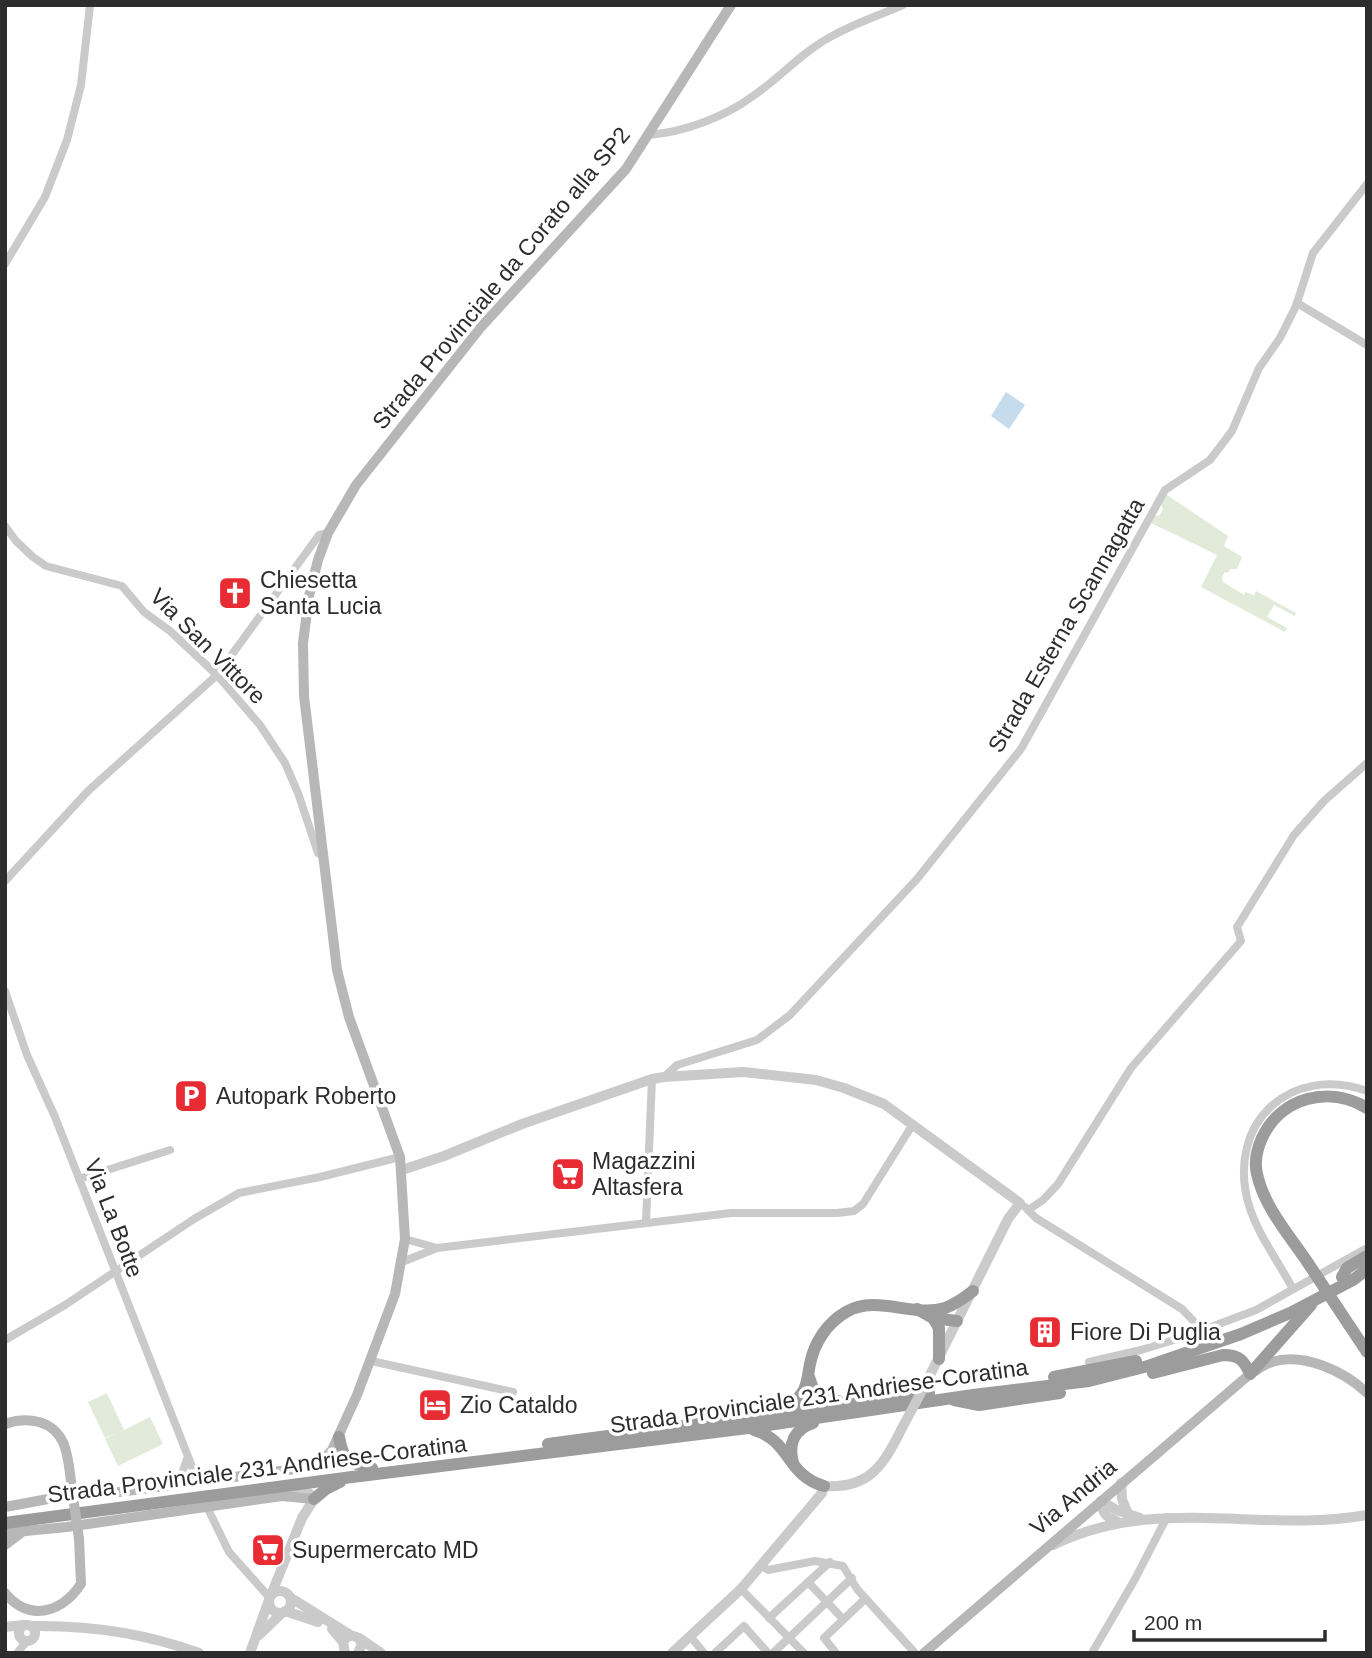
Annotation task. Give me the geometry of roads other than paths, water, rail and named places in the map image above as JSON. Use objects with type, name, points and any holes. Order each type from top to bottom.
[{"type":"highway","points":[[1367,1108],[1334,1096],[1321,1095],[1296,1102],[1275,1116],[1256,1151],[1256,1172],[1262,1191],[1367,1352]]},
{"type":"highway","points":[[1342,1277],[1347,1268],[1367,1256]]},
{"type":"highway","name":"Strada Provinciale 231 Andriese-Coratina","points":[[5,1523],[748,1428],[1068,1375],[1137,1361],[1230,1330],[1270,1314],[1367,1261]]},
{"type":"highway","name":"Strada Provinciale 231 Andriese-Coratina","points":[[5,1515],[782,1413],[859,1408],[1089,1381],[1148,1366],[1241,1334],[1353,1280],[1367,1269]]},
{"type":"highway","points":[[793,1463],[793,1439],[803,1426],[858,1416],[859,1408],[850,1401],[828,1401],[819,1398],[813,1391],[809,1377],[810,1363],[820,1339],[834,1321],[847,1311],[863,1306],[880,1304],[916,1309],[943,1308],[959,1302],[972,1291]]},
{"type":"highway","points":[[950,1398],[963,1404],[979,1405],[1006,1401],[1114,1382],[1223,1355],[1234,1355],[1241,1359],[1250,1374],[1316,1299]]},
{"type":"highway","points":[[943,1308],[957,1321]]},
{"type":"highway","points":[[916,1309],[933,1318],[957,1321]]},
{"type":"highway","points":[[933,1318],[939,1328],[939,1359]]},
{"type":"highway","points":[[782,1413],[799,1397],[809,1377]]},
{"type":"highway","points":[[748,1428],[773,1438],[803,1477],[824,1486]]},
{"type":"highway","points":[[338,1437],[341,1452],[347,1460]]},
{"type":"highway","points":[[324,1460],[347,1460],[372,1468]]},
{"type":"highway","points":[[314,1499],[326,1489],[352,1477]]},
{"type":"main road","name":"Strada Provinciale da Corato alla SP2","points":[[324,1460],[338,1437],[371,1360],[395,1294],[405,1239],[400,1157],[349,1017],[337,970],[304,696],[303,643],[309,596],[328,533],[356,485],[481,327],[626,169],[731,5]]},
{"type":"main road","name":"Via Andria","points":[[924,1653],[1250,1374],[1269,1363],[1302,1360],[1338,1372],[1367,1393]]},
{"type":"main road","points":[[5,1424],[32,1420],[52,1428],[64,1443],[79,1539],[81,1584],[63,1605],[47,1611],[28,1609],[5,1593]]},
{"type":"main road","points":[[5,1507],[72,1495],[311,1467],[324,1460]]},
{"type":"main road","points":[[5,1533],[67,1527],[282,1496],[314,1499]]},
{"type":"main road","points":[[5,1499],[22,1505]]},
{"type":"main road","points":[[5,1545],[24,1530]]},
{"type":"street","points":[[5,264],[45,197],[67,140],[81,85],[90,5]]},
{"type":"street","points":[[649,135],[664,134],[702,122],[735,107],[753,97],[833,35],[903,5]]},
{"type":"street","name":"Strada Esterna Scannagatta","points":[[664,1077],[677,1065],[757,1040],[790,1015],[917,879],[1021,749],[1166,490],[1210,460],[1231,432],[1259,368],[1280,338],[1297,303],[1312,253],[1367,184]]},
{"type":"street","points":[[1297,303],[1367,345]]},
{"type":"street","name":"Via San Vittore","points":[[5,526],[16,541],[46,565],[122,586],[144,612],[170,631],[216,675],[260,725],[285,763],[318,853],[323,856]]},
{"type":"street","points":[[5,881],[88,791],[216,675],[319,534],[328,533]]},
{"type":"street","points":[[672,1653],[762,1566],[822,1493],[824,1486],[839,1487],[867,1478],[878,1470],[939,1359],[1008,1219],[1024,1206],[1043,1200],[1058,1184],[1131,1068],[1241,940],[1237,927],[1294,835],[1324,801],[1367,763]]},
{"type":"street","name":"Via La Botte","points":[[5,991],[27,1055],[198,1482]]},
{"type":"street","points":[[402,1170],[522,1124],[652,1079],[743,1072],[781,1074],[816,1080],[884,1104],[1036,1217],[1182,1309],[1202,1330]]},
{"type":"street","points":[[646,1222],[652,1079]]},
{"type":"street","points":[[1293,1289],[1248,1203],[1244,1177],[1245,1154],[1254,1128],[1266,1111],[1281,1098],[1307,1086],[1326,1083],[1367,1091]]},
{"type":"street","points":[[402,1262],[437,1248],[646,1222],[730,1213],[810,1214],[853,1211],[863,1204],[913,1124]]},
{"type":"street","points":[[79,1180],[170,1150]]},
{"type":"street","points":[[5,1340],[65,1305],[194,1219],[239,1193],[400,1157]]},
{"type":"street","points":[[405,1239],[437,1248]]},
{"type":"street","points":[[1089,1362],[1141,1350],[1256,1310],[1367,1248]]},
{"type":"street","points":[[371,1360],[513,1392]]},
{"type":"street","points":[[178,1484],[186,1468],[187,1459]]},
{"type":"street","points":[[1121,1483],[1122,1499],[1128,1514]]},
{"type":"street","points":[[250,1653],[302,1518],[314,1499],[309,1493],[303,1492],[282,1496]]},
{"type":"street","points":[[298,1499],[302,1507],[302,1518]]},
{"type":"street","points":[[1101,1501],[1141,1518]]},
{"type":"street","points":[[1101,1501],[1107,1517],[1119,1522]]},
{"type":"street","points":[[207,1507],[229,1552],[270,1597],[272,1610],[306,1616],[324,1625],[337,1633],[344,1650]]},
{"type":"street","points":[[1042,1550],[1072,1536],[1141,1518],[1328,1519],[1367,1515]]},
{"type":"street","points":[[1092,1653],[1167,1517]]},
{"type":"street","points":[[257,1636],[290,1606],[284,1562]]},
{"type":"street","points":[[762,1566],[768,1570],[796,1563],[830,1562],[844,1566],[865,1598],[915,1653]]},
{"type":"street","points":[[769,1618],[830,1562]]},
{"type":"street","points":[[715,1653],[744,1626],[770,1653],[852,1578]]},
{"type":"street","points":[[808,1582],[843,1619]]},
{"type":"street","points":[[741,1589],[804,1653]]},
{"type":"street","points":[[270,1597],[277,1591],[289,1596],[380,1653]]},
{"type":"street","points":[[835,1653],[824,1638],[865,1598]]},
{"type":"street","points":[[5,1628],[25,1634],[74,1626],[140,1636],[199,1653]]},
{"type":"street","points":[[17,1652],[25,1634]]},
{"type":"street","points":[[690,1636],[704,1653]]},
{"type":"street","points":[[344,1650],[346,1637],[356,1637],[362,1643],[360,1651],[380,1653]]},
{"type":"water","points":[[1006,392],[1025,405],[1009,429],[991,416]]},
{"type":"place","name":"Chiesetta Santa Lucia","points":[[235,593]]},
{"type":"place","name":"Autopark Roberto","points":[[191,1096]]},
{"type":"place","name":"Magazzini Altasfera","points":[[568,1174]]},
{"type":"place","name":"Fiore Di Puglia","points":[[1045,1332]]},
{"type":"place","name":"Zio Cataldo","points":[[435,1405]]},
{"type":"place","name":"Supermercato MD","points":[[268,1550]]}]
